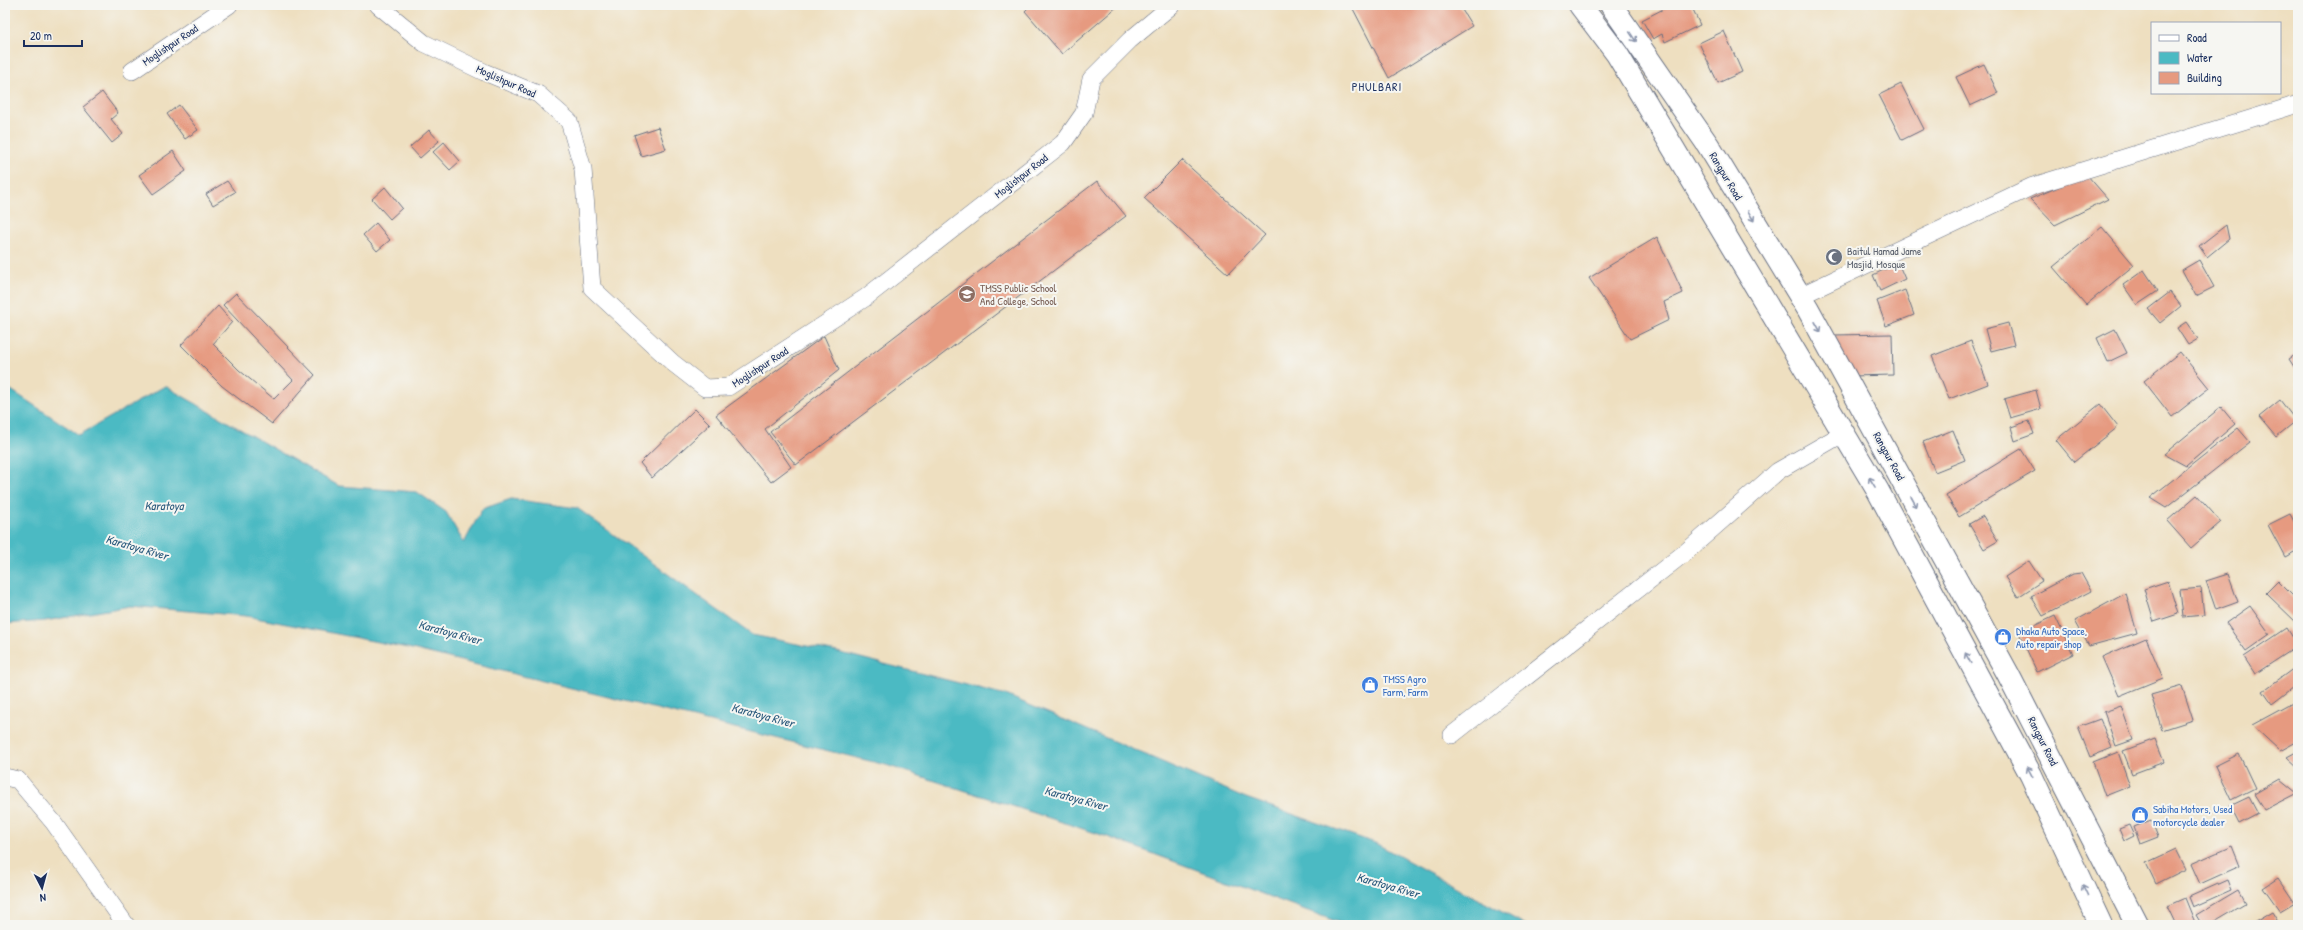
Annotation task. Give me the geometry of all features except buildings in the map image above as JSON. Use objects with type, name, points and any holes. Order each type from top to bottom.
[{"type":"highway","points":[[1580,5],[1617,54],[1878,491],[2031,775],[2101,925]]},
{"type":"highway","name":"Rangpur Road","points":[[1611,5],[1708,145],[1800,296],[2008,674],[2137,925]]},
{"type":"street","name":"Moglishpur Road","points":[[132,71],[229,5]]},
{"type":"street","name":"Moglishpur Road","points":[[378,5],[424,42],[484,72],[538,94],[569,121],[583,169],[592,288],[673,363],[704,388],[712,388],[728,387],[865,298],[1063,144],[1084,113],[1091,79],[1130,40],[1172,5]]},
{"type":"street","points":[[1800,296],[2033,186],[2298,104]]},
{"type":"street","points":[[1452,735],[1687,551],[1778,471],[1844,433]]},
{"type":"street","points":[[5,776],[18,780],[54,823],[126,925]]},
{"type":"water","name":"Karatoya","points":[[5,386],[79,435],[165,386],[339,486],[417,492],[446,512],[464,543],[482,509],[511,499],[577,508],[752,635],[837,652],[1006,695],[1246,798],[1375,843],[1526,925],[1346,925],[1108,837],[886,765],[408,648],[246,616],[130,606],[45,621],[5,624]]},
{"type":"place","name":"Baitul Hamad Jame Masjid, Mosque","points":[[1834,257]]},
{"type":"place","name":"TMSS Public School And College, School","points":[[967,294]]},
{"type":"place","name":"Dhaka Auto Space, Auto repair shop","points":[[2003,637]]},
{"type":"place","name":"TMSS Agro Farm, Farm","points":[[1370,685]]},
{"type":"place","name":"Sabiha Motors, Used motorcycle dealer","points":[[2140,815]]},
{"type":"district","name":"PHULBARI","points":[[1377,86]]},
{"type":"water label","name":"Karatoya River","points":[[137,547]]},
{"type":"water label","name":"Karatoya River","points":[[450,632]]},
{"type":"water label","name":"Karatoya River","points":[[763,715]]},
{"type":"water label","name":"Karatoya River","points":[[1076,798]]},
{"type":"water label","name":"Karatoya River","points":[[1388,885]]}]
